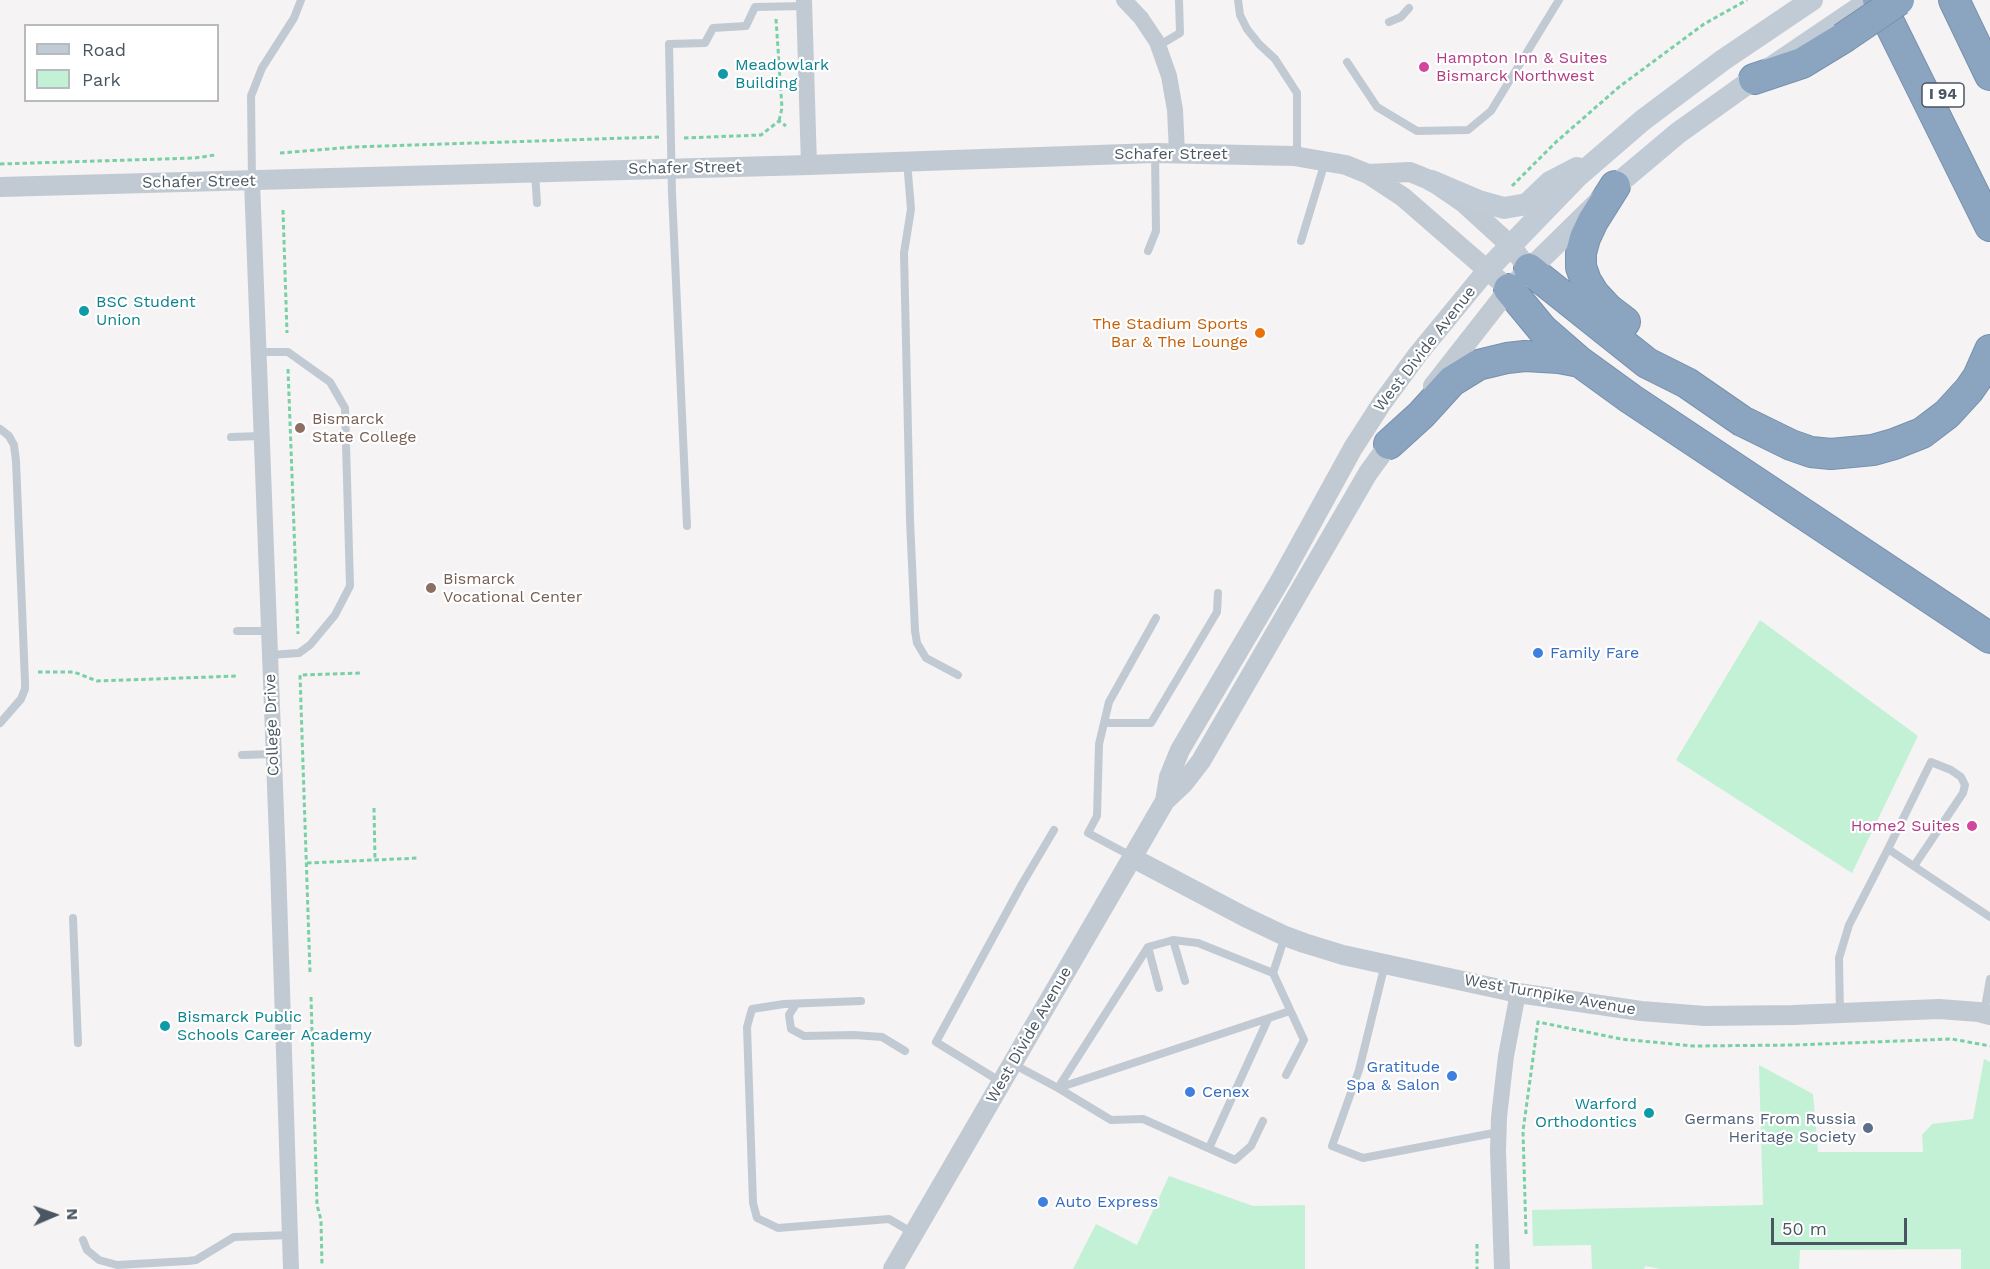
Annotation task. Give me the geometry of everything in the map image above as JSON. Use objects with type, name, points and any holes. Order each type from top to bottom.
[{"type":"highway","points":[[1878,0],[1990,226]]},
{"type":"highway","points":[[1754,79],[1802,63],[1839,31],[1897,0]]},
{"type":"highway","name":"I 94","points":[[1897,0],[1990,191]]},
{"type":"highway","points":[[1954,0],[1990,75]]},
{"type":"highway","points":[[1968,0],[1990,43]]},
{"type":"highway","points":[[1615,186],[1593,221],[1581,253],[1581,267],[1586,281],[1608,309],[1665,353],[1687,382]]},
{"type":"highway","points":[[1519,279],[1542,329],[1580,362],[1631,399],[1990,638]]},
{"type":"highway","points":[[1519,279],[1647,363],[1687,382],[1742,421],[1791,445],[1811,452],[1853,453],[1894,444],[1911,438],[1934,425],[1969,390],[1978,377],[1990,350]]},
{"type":"highway","points":[[1389,444],[1421,416],[1452,381],[1478,365],[1506,357],[1525,356],[1580,362]]},
{"type":"main road","name":"West Divide Avenue","points":[[1487,270],[1577,177],[1643,120],[1723,60],[1812,0]]},
{"type":"main road","points":[[1839,31],[1871,0]]},
{"type":"main road","name":"West Divide Avenue","points":[[1519,279],[1615,186],[1678,134],[1754,79]]},
{"type":"main road","points":[[1432,181],[1479,201],[1504,208],[1527,204],[1550,182],[1600,157]]},
{"type":"street","points":[[1124,0],[1141,18],[1158,46],[1169,76],[1173,94],[1177,153]]},
{"type":"street","points":[[804,3],[809,165]]},
{"type":"street","name":"Schafer Street","points":[[0,187],[809,165],[1155,153],[1297,157],[1346,165],[1368,174],[1403,197],[1487,270],[1519,279]]},
{"type":"street","name":"Schafer Street","points":[[1368,174],[1410,172],[1432,181],[1464,203],[1510,244],[1519,279]]},
{"type":"street","name":"College Drive","points":[[252,181],[291,1269]]},
{"type":"street","name":"West Divide Avenue","points":[[1165,801],[1169,777],[1180,750],[1286,571],[1353,448],[1418,354],[1487,270]]},
{"type":"street","name":"West Divide Avenue","points":[[893,1269],[1165,801],[1184,783],[1201,761],[1368,473],[1469,338],[1519,279]]},
{"type":"street","name":"West Turnpike Avenue","points":[[1133,858],[1285,936],[1343,955],[1518,993],[1641,1011],[1705,1016],[1939,1010],[1987,1014]]},
{"type":"street","points":[[1502,1269],[1499,1132],[1506,1056],[1518,993]]},
{"type":"lane","points":[[252,181],[251,96],[262,68],[294,18],[301,0]]},
{"type":"lane","points":[[1158,46],[1180,33],[1179,0]]},
{"type":"lane","points":[[1238,0],[1240,15],[1246,29],[1275,59],[1297,93],[1297,157]]},
{"type":"lane","points":[[1347,62],[1377,107],[1417,131],[1468,130],[1491,111],[1558,0]]},
{"type":"lane","points":[[687,526],[671,169],[669,44],[705,43],[713,28],[746,26],[755,7],[804,3]]},
{"type":"lane","points":[[1389,22],[1401,17],[1409,8]]},
{"type":"lane","points":[[1148,251],[1156,231],[1155,153]]},
{"type":"lane","points":[[907,161],[911,209],[904,253],[915,632],[920,652],[926,658],[958,675]]},
{"type":"lane","points":[[1301,241],[1325,161]]},
{"type":"lane","points":[[536,172],[537,203]]},
{"type":"lane","points":[[258,352],[288,352],[330,382],[345,408],[350,586],[335,615],[310,645],[299,653],[270,655]]},
{"type":"lane","points":[[0,429],[9,436],[14,445],[16,461],[25,682],[23,695],[0,723]]},
{"type":"lane","points":[[231,437],[261,436]]},
{"type":"lane","points":[[1104,723],[1151,723],[1217,612],[1218,593]]},
{"type":"lane","points":[[1133,858],[1088,833],[1098,816],[1099,744],[1109,702],[1156,618]]},
{"type":"lane","points":[[237,631],[269,631]]},
{"type":"lane","points":[[242,755],[274,753]]},
{"type":"lane","points":[[1840,1013],[1839,958],[1850,925],[1931,762],[1951,770],[1961,777],[1965,785],[1963,793],[1914,866]]},
{"type":"lane","points":[[1001,1083],[936,1042],[1054,830]]},
{"type":"lane","points":[[1888,849],[1990,917]]},
{"type":"lane","points":[[73,918],[78,1043]]},
{"type":"lane","points":[[1285,936],[1273,973],[1304,1040],[1286,1075]]},
{"type":"lane","points":[[1058,1088],[1148,947],[1173,940],[1198,943],[1273,973]]},
{"type":"lane","points":[[1173,940],[1185,981]]},
{"type":"lane","points":[[1148,947],[1160,988]]},
{"type":"lane","points":[[1385,964],[1359,1070],[1332,1146],[1363,1158],[1499,1132]]},
{"type":"lane","points":[[1987,1014],[1990,979]]},
{"type":"lane","points":[[861,1001],[752,1009],[747,1027],[753,1203],[757,1218],[778,1228],[889,1219],[913,1234]]},
{"type":"lane","points":[[796,1004],[789,1015],[790,1029],[804,1036],[882,1037],[905,1051]]},
{"type":"lane","points":[[1058,1088],[1175,1044],[1290,1011]]},
{"type":"lane","points":[[1209,1148],[1268,1019]]},
{"type":"lane","points":[[1013,1064],[1111,1120],[1143,1119],[1235,1160],[1251,1146],[1263,1122]]},
{"type":"lane","points":[[83,1240],[92,1255],[99,1260],[117,1265],[196,1260],[234,1237],[291,1235]]},
{"type":"path","points":[[1508,190],[1556,142],[1620,87],[1704,24],[1747,0]]},
{"type":"path","points":[[280,153],[353,147],[761,135],[779,121],[782,108],[776,19]]},
{"type":"path","points":[[779,121],[786,126]]},
{"type":"path","points":[[0,164],[195,158],[215,155]]},
{"type":"path","points":[[284,210],[287,333]]},
{"type":"path","points":[[288,369],[298,634]]},
{"type":"path","points":[[33,672],[74,672],[97,681],[238,676]]},
{"type":"path","points":[[310,972],[300,675],[360,673]]},
{"type":"path","points":[[374,808],[375,860]]},
{"type":"path","points":[[307,863],[419,858]]},
{"type":"path","points":[[311,997],[317,1205],[321,1220],[322,1266]]},
{"type":"path","points":[[1526,1234],[1523,1131],[1538,1022],[1621,1039],[1693,1047],[1952,1039],[1990,1046]]},
{"type":"path","points":[[1477,1244],[1477,1269]]},
{"type":"green space","points":[[1760,620],[1918,736],[1852,873],[1676,760]]},
{"type":"green space","points":[[1984,1059],[1990,1062],[1990,1269],[1961,1269],[1961,1249],[1800,1250],[1799,1269],[1660,1269],[1645,1266],[1644,1269],[1592,1269],[1591,1245],[1533,1246],[1532,1210],[1763,1205],[1759,1065],[1813,1094],[1818,1152],[1923,1152],[1922,1135],[1932,1124],[1973,1119]]},
{"type":"green space","points":[[1169,1176],[1253,1206],[1305,1205],[1305,1269],[1073,1269],[1096,1224],[1137,1245]]},
{"type":"place","name":"Hampton Inn & Suites Bismarck Northwest","points":[[1424,67]]},
{"type":"place","name":"Meadowlark Building","points":[[723,74]]},
{"type":"place","name":"BSC Student Union","points":[[84,311]]},
{"type":"place","name":"The Stadium Sports Bar & The Lounge","points":[[1260,333]]},
{"type":"place","name":"Bismarck State College","points":[[300,428]]},
{"type":"place","name":"Bismarck Vocational Center","points":[[431,588]]},
{"type":"place","name":"Family Fare","points":[[1538,653]]},
{"type":"place","name":"Home2 Suites","points":[[1972,826]]},
{"type":"place","name":"Bismarck Public Schools Career Academy","points":[[165,1026]]},
{"type":"place","name":"Gratitude Spa & Salon","points":[[1452,1076]]},
{"type":"place","name":"Cenex","points":[[1190,1092]]},
{"type":"place","name":"Warford Orthodontics","points":[[1649,1113]]},
{"type":"place","name":"Germans From Russia Heritage Society","points":[[1868,1128]]},
{"type":"place","name":"Auto Express","points":[[1043,1202]]}]
